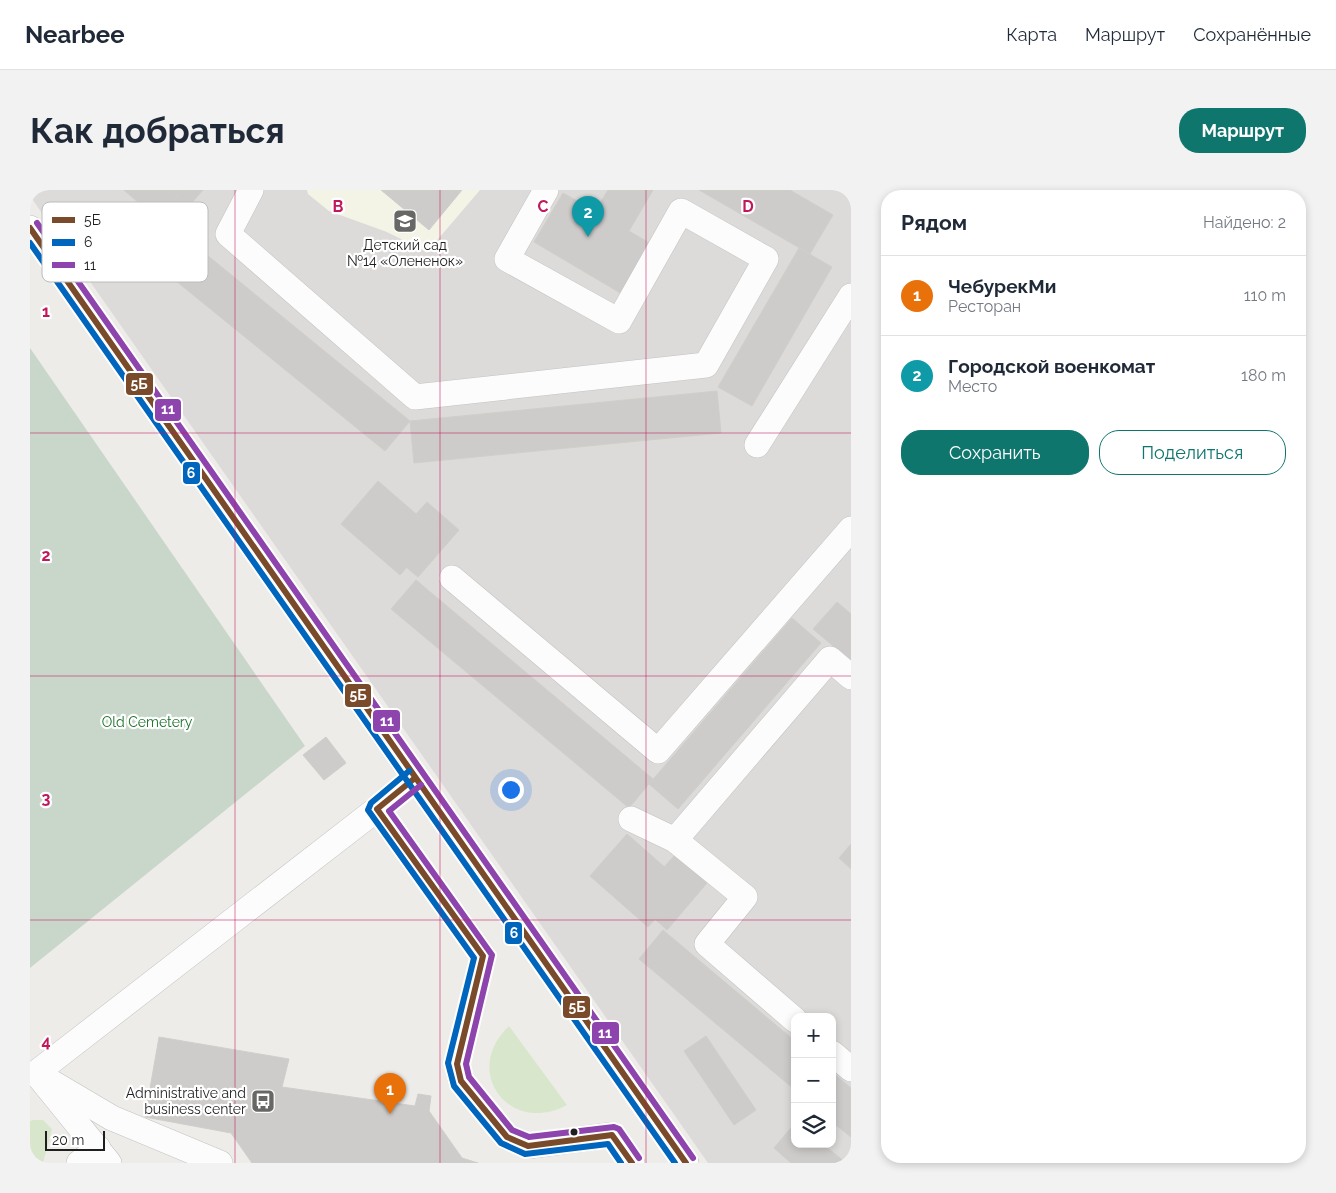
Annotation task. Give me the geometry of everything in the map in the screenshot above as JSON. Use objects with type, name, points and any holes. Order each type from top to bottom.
[{"type":"street","points":[[251,190],[228,234],[415,397],[706,365],[766,259],[681,211],[619,322],[507,258],[546,190]]},
{"type":"street","points":[[30,228],[42,245]]},
{"type":"street","points":[[68,282],[686,1163]]},
{"type":"street","points":[[757,445],[851,296]]},
{"type":"street","points":[[452,578],[658,751],[851,529]]},
{"type":"street","points":[[676,840],[830,660],[851,677]]},
{"type":"street","points":[[33,1074],[377,809],[414,778]]},
{"type":"street","points":[[377,809],[482,956],[457,1064],[461,1081],[507,1137],[528,1146],[612,1135],[632,1163]]},
{"type":"street","points":[[631,819],[676,840],[745,897],[707,944],[791,1017]]},
{"type":"street","points":[[836,1056],[851,1069]]},
{"type":"street","points":[[33,1074],[104,1155],[79,1163]]},
{"type":"street","points":[[33,1074],[112,1118],[220,1163]]},
{"type":"shaded area","points":[[30,190],[851,190],[851,1163],[708,1163],[90,282],[208,282],[208,202],[42,202],[42,213],[30,196]]},
{"type":"shaded area","name":"Детский сад №14 «Олененок»","points":[[307,190],[480,190],[427,252],[387,232],[329,211],[308,194]]},
{"type":"green space","name":"Old Cemetery","points":[[30,348],[305,746],[30,968]]},
{"type":"green space","points":[[509,1026],[567,1105],[546,1112],[527,1112],[511,1105],[498,1094],[491,1079],[490,1062],[495,1044]]},
{"type":"green space","points":[[43,1120],[52,1129],[43,1163],[30,1163],[30,1121]]},
{"type":"building","points":[[124,190],[183,190],[172,202],[138,202]]},
{"type":"building","points":[[183,190],[203,190],[193,202],[172,202]]},
{"type":"building","points":[[381,190],[462,190],[429,230]]},
{"type":"building","points":[[608,190],[653,190],[629,231],[651,244],[622,294],[534,242],[563,193],[595,211]]},
{"type":"building","points":[[699,190],[790,190],[833,215],[810,254]]},
{"type":"building","points":[[799,248],[832,267],[752,406],[718,387]]},
{"type":"building","points":[[208,256],[410,421],[385,451],[177,282],[208,282]]},
{"type":"building","points":[[717,391],[721,433],[414,463],[410,421]]},
{"type":"building","points":[[378,481],[437,532],[400,575],[341,524]]},
{"type":"building","points":[[427,502],[459,530],[418,577],[406,567],[437,532],[416,514]]},
{"type":"building","points":[[416,580],[653,779],[629,808],[391,609]]},
{"type":"building","points":[[837,602],[851,614],[851,661],[813,629]]},
{"type":"building","points":[[792,618],[821,643],[678,809],[649,784]]},
{"type":"building","points":[[326,737],[346,763],[324,780],[303,755]]},
{"type":"building","points":[[627,834],[685,885],[648,927],[590,876]]},
{"type":"building","points":[[851,844],[851,869],[839,858]]},
{"type":"building","points":[[675,855],[707,883],[667,930],[655,919],[685,885],[664,867]]},
{"type":"building","points":[[663,930],[791,1038],[791,1087],[639,959]]},
{"type":"building","points":[[706,1036],[756,1110],[734,1125],[684,1051]]},
{"type":"building","name":"Administrative and business center","points":[[159,1037],[289,1059],[282,1087],[415,1106],[418,1094],[431,1096],[429,1111],[462,1158],[478,1163],[252,1163],[231,1133],[145,1117]]},
{"type":"building","points":[[836,1075],[851,1088],[851,1137],[836,1125]]},
{"type":"building","points":[[791,1128],[791,1148],[828,1148],[846,1163],[791,1163],[774,1148]]},
{"type":"transit line","name":"11","points":[[37,223],[42,230]]},
{"type":"transit line","name":"5Б","points":[[30,228],[42,245]]},
{"type":"transit line","name":"6","points":[[30,243],[42,260]]},
{"type":"transit line","name":"6","points":[[57,282],[675,1163]]},
{"type":"transit line","name":"5Б","points":[[68,282],[686,1163]]},
{"type":"transit line","name":"11","points":[[78,282],[693,1158]]},
{"type":"transit line","name":"6","points":[[409,771],[371,803],[368,810],[474,958],[448,1063],[454,1086],[501,1143],[525,1154],[608,1144],[621,1163]]},
{"type":"transit line","name":"5Б","points":[[415,778],[377,809],[483,956],[457,1064],[461,1081],[507,1137],[528,1146],[612,1135],[632,1163]]},
{"type":"transit line","name":"11","points":[[421,785],[389,811],[492,955],[466,1064],[469,1077],[512,1130],[529,1137],[614,1127],[619,1129],[639,1158]]},
{"type":"place","name":"Детский сад №14 «Олененок»","points":[[405,221]]},
{"type":"place","name":"Городской военкомат","points":[[588,237]]},
{"type":"place","name":"Administrative and business center","points":[[263,1101]]},
{"type":"place","name":"ЧебурекМи","points":[[390,1114]]}]
